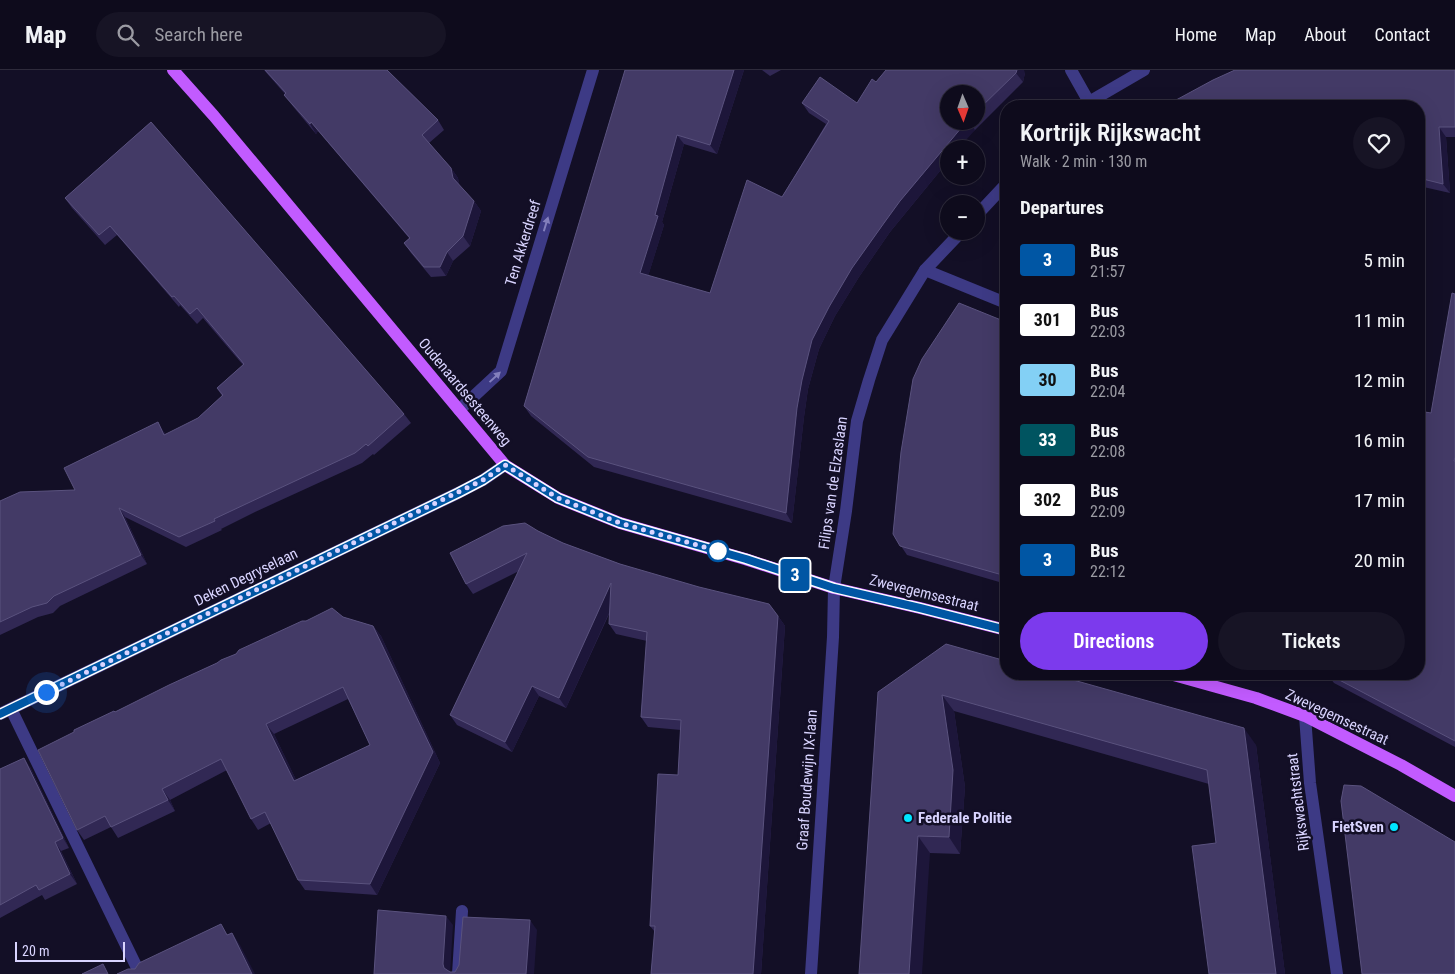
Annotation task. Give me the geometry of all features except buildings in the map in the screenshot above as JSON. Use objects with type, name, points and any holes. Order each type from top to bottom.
[{"type":"main road","name":"Oudenaardsesteenweg","points":[[173,70],[214,116],[505,465],[558,498],[620,523],[746,559],[834,588]]},
{"type":"main road","name":"Zwevegemsestraat","points":[[834,588],[1000,628]]},
{"type":"main road","name":"Zwevegemsestraat","points":[[1192,680],[1256,698],[1305,716],[1401,765],[1455,796]]},
{"type":"street","name":"Ten Akkerdreef","points":[[459,410],[501,371],[593,70]]},
{"type":"street","points":[[1071,70],[1084,100]]},
{"type":"street","points":[[1093,100],[1144,70]]},
{"type":"street","points":[[985,206],[1000,190]]},
{"type":"street","name":"Filips van de Elzaslaan","points":[[834,588],[857,421],[882,340],[925,270],[953,240]]},
{"type":"street","points":[[925,270],[1000,301]]},
{"type":"street","name":"Deken Degryselaan","points":[[5,712],[466,489],[505,465]]},
{"type":"street","name":"Graaf Boudewijn IX-laan","points":[[811,974],[833,637],[834,588]]},
{"type":"street","points":[[5,712],[140,974]]},
{"type":"street","name":"Rijkswachtstraat","points":[[1305,716],[1310,783],[1337,974]]},
{"type":"street","points":[[458,974],[462,911]]},
{"type":"bus line","name":"3","points":[[0,714],[458,493],[483,480],[505,465],[558,498],[620,523],[746,559],[834,588],[1000,628]]},
{"type":"place","name":"Federale Politie","points":[[908,818]]},
{"type":"place","name":"FietSven","points":[[1394,827]]},
{"type":"route","points":[[46,692],[483,480],[505,465],[558,498],[620,523],[718,551]]}]
